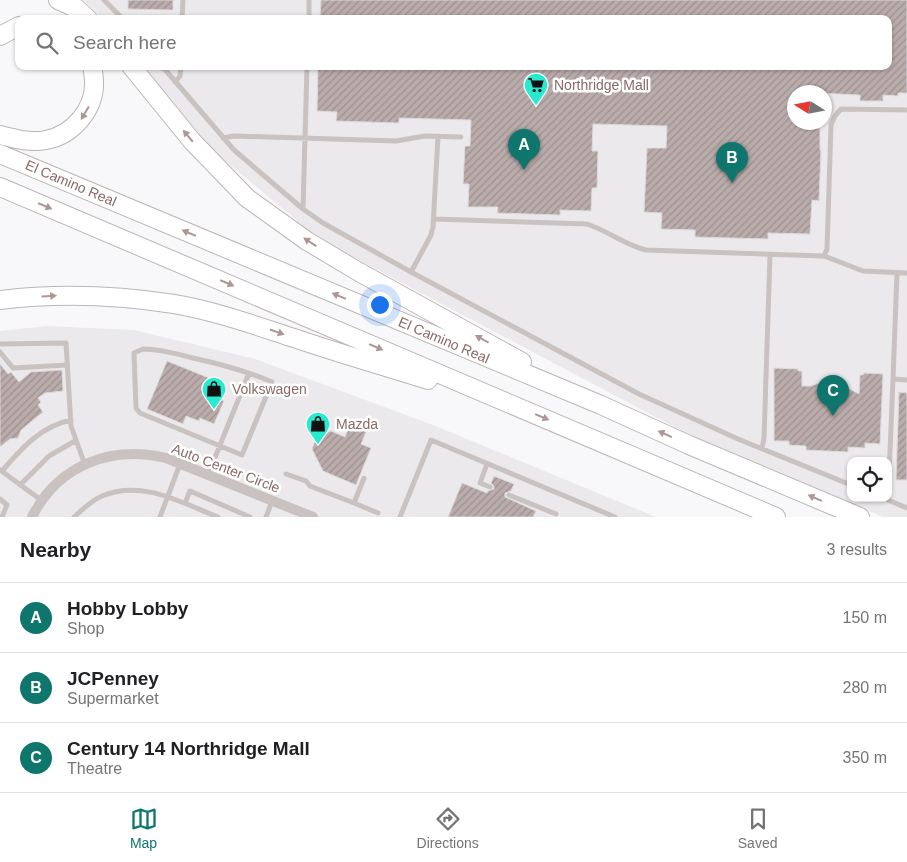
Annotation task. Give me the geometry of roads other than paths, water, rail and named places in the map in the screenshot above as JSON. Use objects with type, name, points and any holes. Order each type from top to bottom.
[{"type":"highway","points":[[58,0],[76,8],[84,15]]},
{"type":"highway","points":[[0,36],[15,28]]},
{"type":"highway","points":[[0,135],[35,141],[57,137],[68,132],[82,118],[91,101],[94,82],[92,70]]},
{"type":"highway","points":[[134,70],[192,141],[247,198],[307,241],[358,272],[601,405]]},
{"type":"highway","name":"El Camino Real","points":[[0,154],[601,405],[689,445],[860,517]]},
{"type":"highway","points":[[0,187],[776,517]]},
{"type":"highway","points":[[0,300],[57,295],[93,296],[174,304],[235,318],[295,339],[519,408]]},
{"type":"street","name":"Auto Center Circle","points":[[32,517],[41,500],[61,480],[85,465],[101,458],[126,454],[154,455],[180,463],[312,517]]},
{"type":"lane","points":[[104,0],[119,15]]},
{"type":"lane","points":[[182,15],[183,0]]},
{"type":"lane","points":[[309,0],[309,15]]},
{"type":"lane","points":[[165,70],[234,150],[303,209],[323,223],[619,384],[762,449],[847,483]]},
{"type":"lane","points":[[175,82],[180,76],[180,70]]},
{"type":"lane","points":[[303,209],[307,70]]},
{"type":"lane","points":[[824,256],[827,249],[831,125],[835,116],[841,109],[907,110]]},
{"type":"lane","points":[[223,138],[234,136],[396,141],[425,136],[461,136]]},
{"type":"lane","points":[[411,272],[431,235],[434,219],[438,136]]},
{"type":"lane","points":[[434,219],[587,224],[600,228],[636,248],[646,250],[824,256],[863,271],[907,273]]},
{"type":"lane","points":[[762,449],[764,438],[770,254]]},
{"type":"lane","points":[[888,457],[897,273]]},
{"type":"lane","points":[[0,344],[66,343],[71,420],[75,441],[85,465]]},
{"type":"lane","points":[[143,349],[157,350],[250,372],[272,382],[242,455],[219,446],[140,413],[136,408],[134,353],[143,349]]},
{"type":"lane","points":[[0,352],[13,368],[68,365]]},
{"type":"lane","points":[[208,475],[250,372]]},
{"type":"lane","points":[[893,379],[907,380]]},
{"type":"lane","points":[[41,500],[1,470],[38,435],[52,426],[71,420]]},
{"type":"lane","points":[[400,517],[431,440],[616,517]]},
{"type":"lane","points":[[20,485],[49,456],[75,441]]},
{"type":"lane","points":[[160,517],[180,463]]},
{"type":"lane","points":[[487,464],[480,483],[490,487]]},
{"type":"lane","points":[[286,474],[306,481],[310,486],[378,513]]},
{"type":"lane","points":[[354,503],[364,478]]},
{"type":"lane","points":[[74,517],[101,496],[121,490],[141,490],[168,496],[218,517]]},
{"type":"lane","points":[[185,503],[190,492],[250,517]]},
{"type":"lane","points":[[509,495],[556,514]]},
{"type":"lane","points":[[0,500],[7,505],[2,517]]},
{"type":"lane","points":[[266,517],[273,501]]},
{"type":"lane","points":[[892,502],[907,508]]},
{"type":"place","name":"Northridge Mall","points":[[536,106]]},
{"type":"place","name":"Hobby Lobby","points":[[524,170]]},
{"type":"place","name":"JCPenney","points":[[732,183]]},
{"type":"place","name":"Volkswagen","points":[[214,410]]},
{"type":"place","name":"Century 14 Northridge Mall","points":[[833,416]]},
{"type":"place","name":"Mazda","points":[[318,445]]}]
